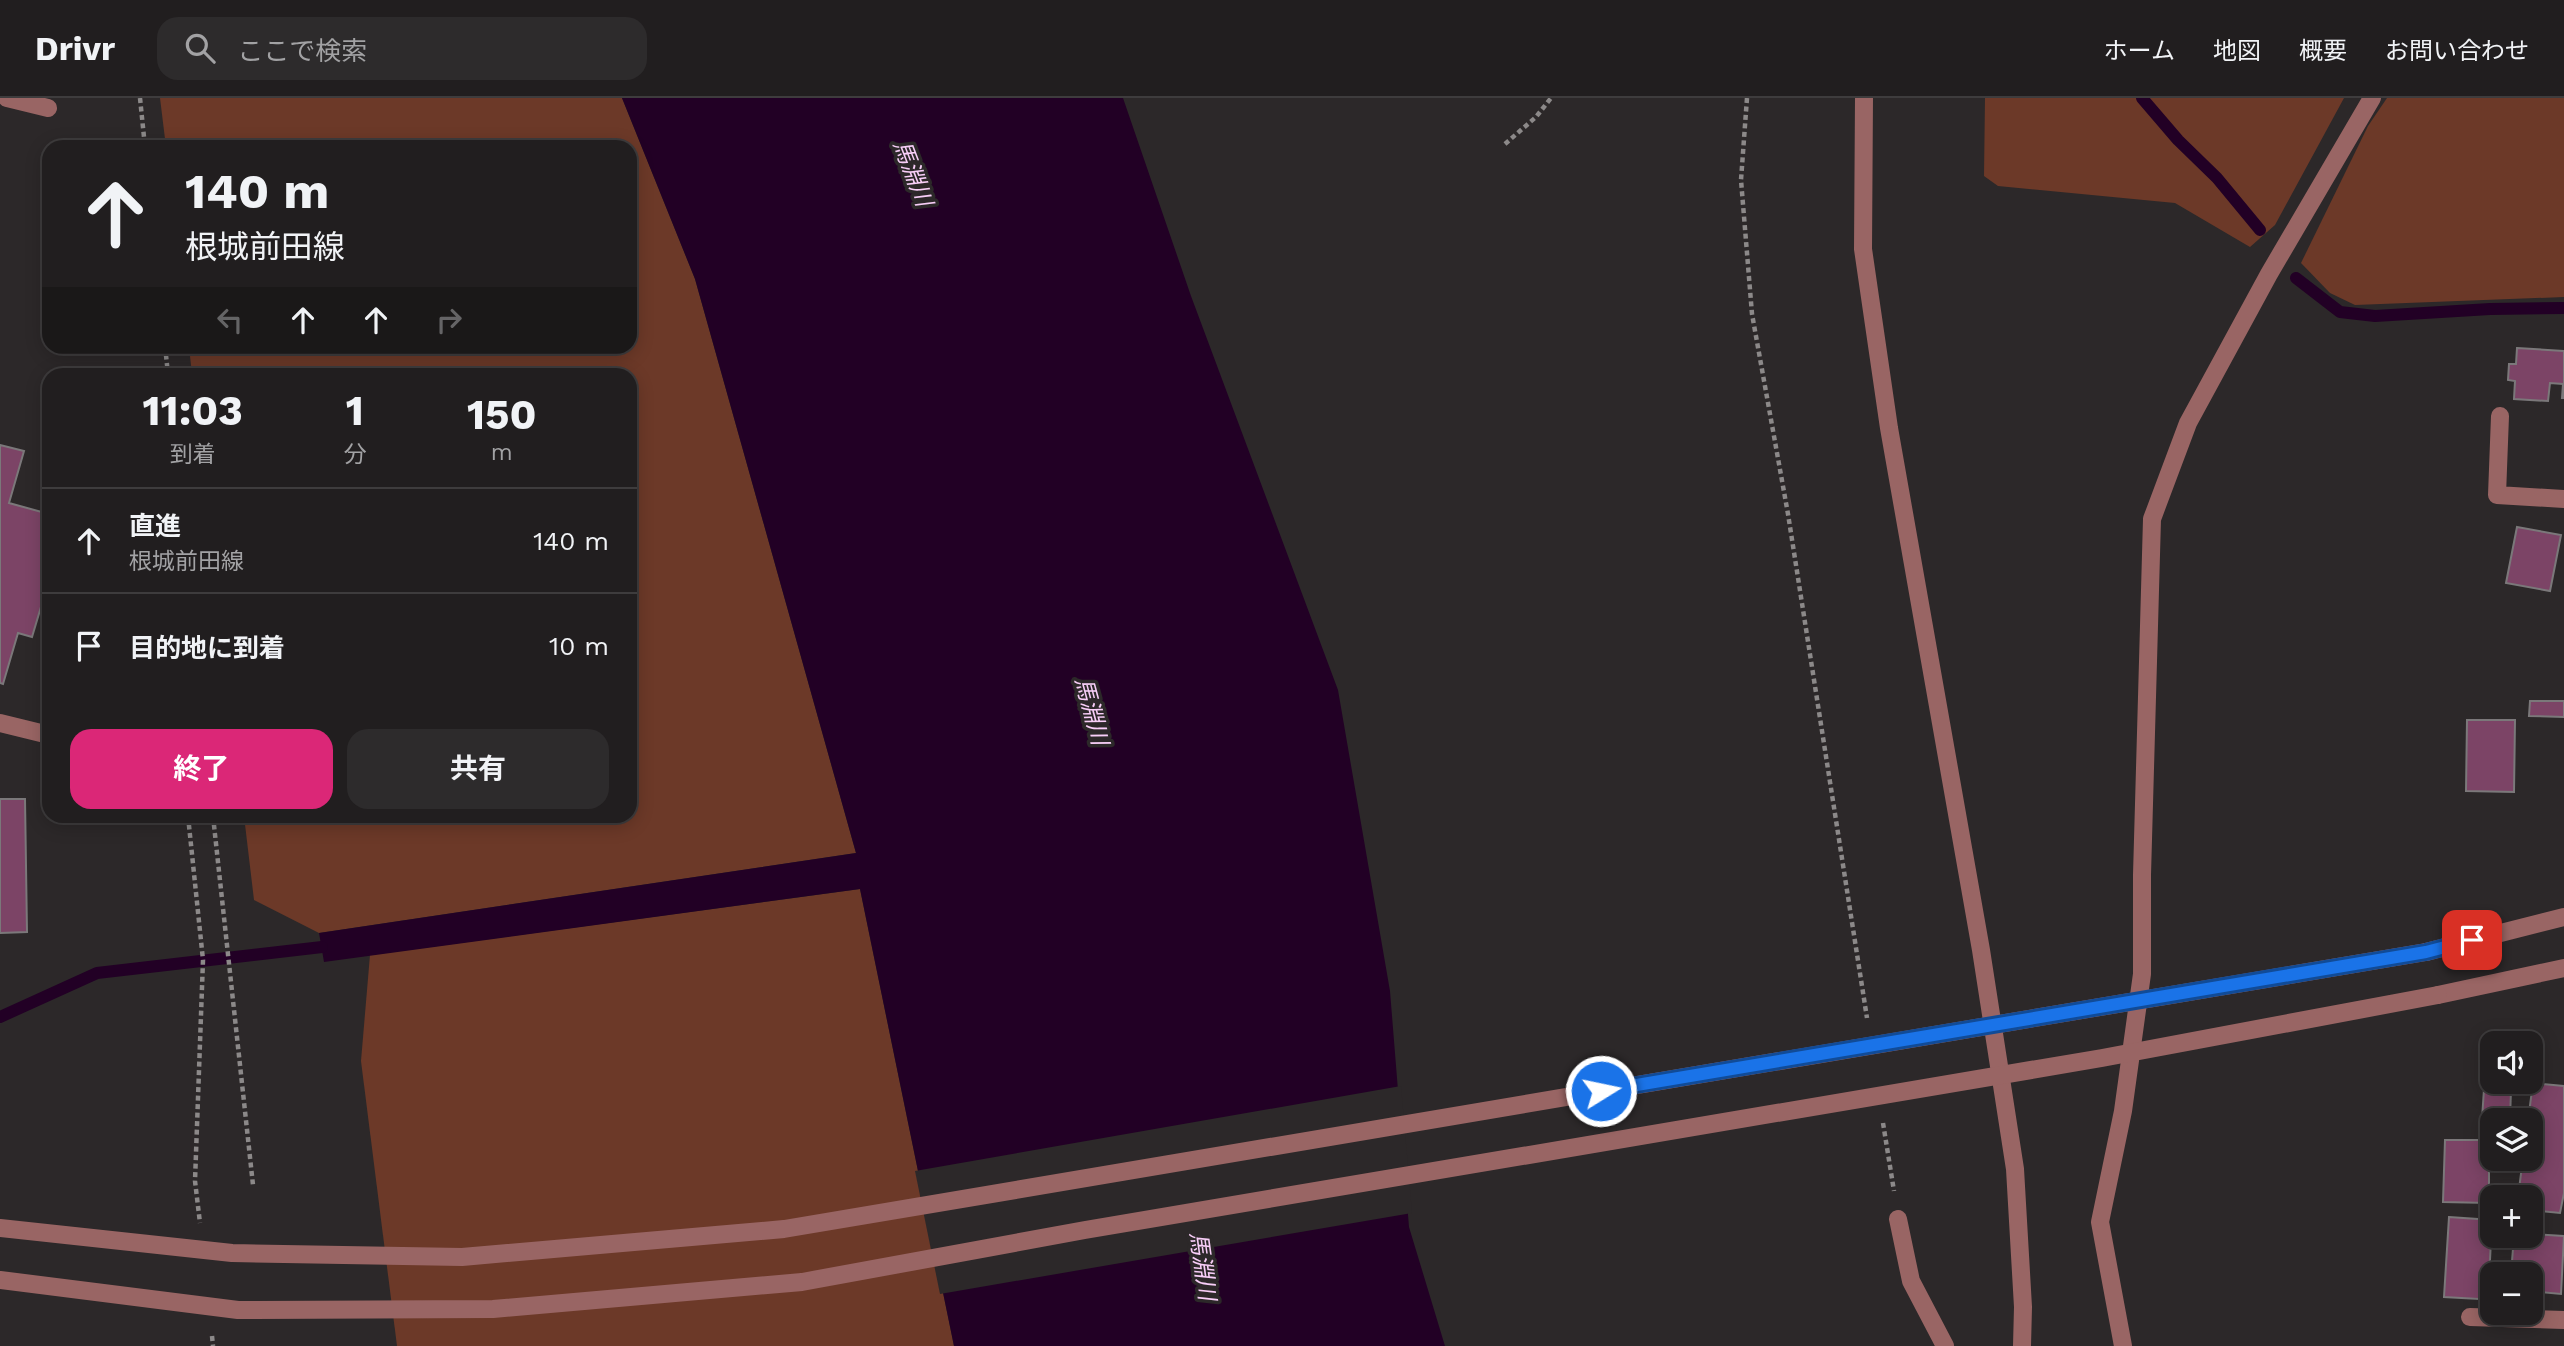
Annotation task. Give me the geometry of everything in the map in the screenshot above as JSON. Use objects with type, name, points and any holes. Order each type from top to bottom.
[{"type":"street","points":[[7,98],[48,108]]},
{"type":"street","points":[[1864,98],[1863,249],[1889,428],[1980,950],[2015,1169],[2023,1307],[2022,1346]]},
{"type":"street","points":[[2123,1346],[2100,1222],[2123,1111],[2142,974],[2142,875],[2152,519],[2188,422],[2269,274],[2372,98]]},
{"type":"street","points":[[2500,416],[2497,495],[2564,499]]},
{"type":"street","points":[[0,723],[42,733]]},
{"type":"street","points":[[0,1228],[232,1253],[461,1257],[784,1229],[2426,952],[2564,917]]},
{"type":"street","points":[[0,1280],[238,1310],[493,1309],[802,1282],[1085,1230],[2088,1061],[2438,995],[2564,968]]},
{"type":"street","points":[[1898,1219],[1911,1281],[1945,1346]]},
{"type":"street","points":[[2470,1317],[2564,1320]]},
{"type":"path","points":[[140,98],[144,140]]},
{"type":"path","points":[[1505,144],[1536,117],[1551,98]]},
{"type":"path","points":[[1747,98],[1741,180],[1752,314],[1788,514],[1868,1026]]},
{"type":"path","points":[[189,823],[203,960],[195,1181],[201,1234]]},
{"type":"path","points":[[214,823],[253,1185]]},
{"type":"path","points":[[1883,1123],[1898,1219]]},
{"type":"path","points":[[211,1329],[213,1346]]},
{"type":"shaded area","points":[[160,98],[622,98],[695,279],[856,853],[319,933],[254,900],[245,823],[637,823],[637,368],[191,368],[190,354],[637,354],[637,140],[165,140]]},
{"type":"shaded area","points":[[1985,98],[2344,98],[2275,225],[2250,247],[2175,203],[1998,186],[1984,176]]},
{"type":"shaded area","points":[[2387,98],[2564,98],[2564,297],[2355,305],[2330,293],[2301,263],[2368,126]]},
{"type":"shaded area","points":[[860,889],[954,1346],[397,1346],[361,1061],[370,955]]},
{"type":"water","name":"馬淵川","points":[[622,98],[1123,98],[1191,296],[1338,690],[1390,991],[1409,1227],[1445,1346],[954,1346],[860,889],[324,962],[319,933],[856,853],[695,279]]},
{"type":"pier","points":[[1401,1086],[1412,1213],[940,1294],[915,1171]]},
{"type":"building","points":[[2517,348],[2564,351],[2564,398],[2563,384],[2550,383],[2548,401],[2514,399],[2515,381],[2508,380],[2509,364],[2516,364]]},
{"type":"building","points":[[0,445],[24,451],[9,503],[42,512],[42,603],[32,637],[18,633],[3,684],[0,683]]},
{"type":"building","points":[[2517,527],[2561,535],[2550,591],[2506,583]]},
{"type":"building","points":[[2530,701],[2564,701],[2564,717],[2529,716]]},
{"type":"building","points":[[2467,720],[2515,720],[2514,792],[2466,791]]},
{"type":"building","points":[[0,799],[25,799],[27,932],[0,933]]},
{"type":"building","points":[[2543,1084],[2564,1086],[2564,1193],[2560,1213],[2543,1211],[2543,1185],[2520,1185],[2521,1171],[2543,1171],[2543,1108],[2530,1108],[2532,1094],[2543,1094]]},
{"type":"building","points":[[2484,1094],[2511,1094],[2510,1108],[2483,1108]]},
{"type":"building","points":[[2445,1140],[2480,1140],[2480,1171],[2489,1171],[2489,1185],[2480,1185],[2480,1203],[2443,1202]]},
{"type":"building","points":[[2449,1217],[2480,1219],[2480,1248],[2491,1248],[2490,1262],[2480,1262],[2479,1299],[2444,1297]]},
{"type":"building","points":[[2543,1235],[2564,1236],[2561,1294],[2543,1292],[2543,1262],[2512,1262],[2513,1248],[2543,1248]]},
{"type":"waterway","points":[[2142,98],[2178,140],[2217,178],[2260,230]]},
{"type":"waterway","points":[[2296,278],[2340,312],[2375,316],[2490,309],[2564,308]]},
{"type":"waterway","points":[[0,1017],[97,973],[322,947]]},
{"type":"route","points":[[1601,1091],[2426,952],[2472,940]]}]
